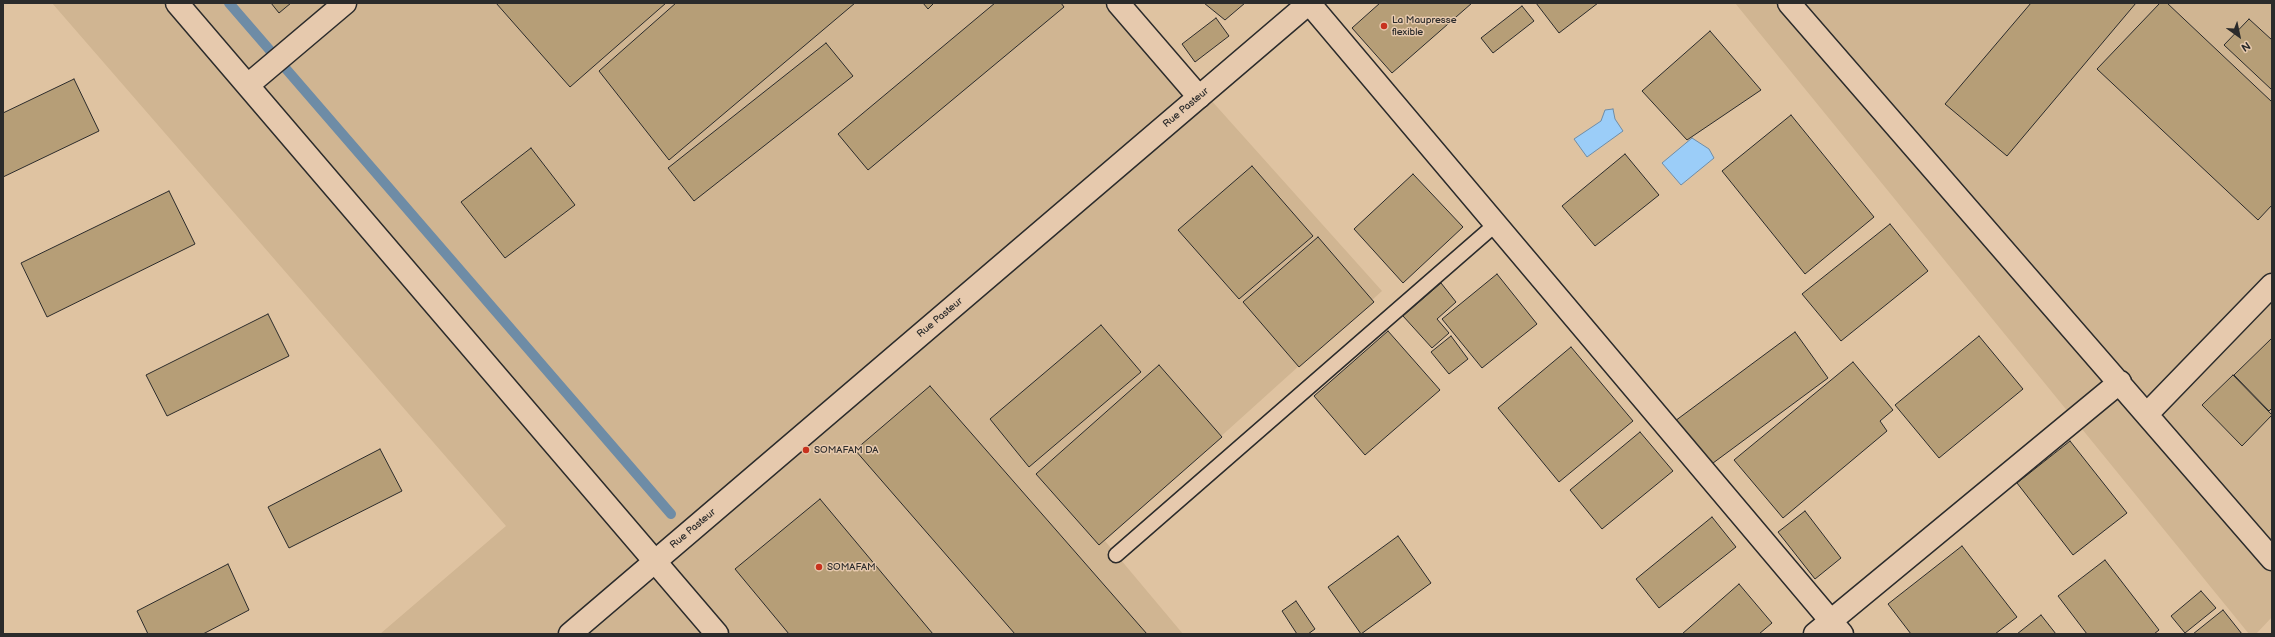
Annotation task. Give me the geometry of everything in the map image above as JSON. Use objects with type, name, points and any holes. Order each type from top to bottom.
[{"type":"street","points":[[177,3],[717,634]]},
{"type":"street","points":[[248,86],[345,3]]},
{"type":"street","points":[[1118,3],[1199,97]]},
{"type":"street","points":[[1309,3],[1496,224],[1829,630],[2120,382]]},
{"type":"street","name":"Rue Pasteur","points":[[570,634],[1309,3]]},
{"type":"street","points":[[1789,3],[2120,382],[2272,559]]},
{"type":"street","points":[[2147,414],[2272,285]]},
{"type":"lane","points":[[1116,555],[1496,224]]},
{"type":"shaded area","points":[[52,3],[1124,3],[1382,291],[1105,541],[1183,634],[380,634],[506,526]]},
{"type":"shaded area","points":[[1735,3],[2272,3],[2272,617],[2256,634],[2249,634]]},
{"type":"water","points":[[1613,109],[1615,119],[1623,131],[1587,157],[1574,139],[1601,121],[1605,110]]},
{"type":"water","points":[[1692,138],[1709,149],[1714,158],[1681,185],[1662,163]]},
{"type":"building","points":[[271,3],[291,3],[279,13]]},
{"type":"building","points":[[496,3],[666,3],[570,87]]},
{"type":"building","points":[[676,3],[855,3],[669,160],[599,71]]},
{"type":"building","points":[[923,3],[934,3],[928,9]]},
{"type":"building","points":[[995,3],[1061,3],[1064,7],[868,170],[838,134]]},
{"type":"building","points":[[1204,3],[1245,3],[1225,20]]},
{"type":"building","points":[[1380,3],[1472,3],[1392,73],[1352,28]]},
{"type":"building","points":[[1536,3],[1598,3],[1559,33]]},
{"type":"building","points":[[2031,3],[2136,3],[2007,156],[1945,104]]},
{"type":"building","points":[[2160,3],[2167,3],[2272,102],[2272,205],[2258,220],[2097,69]]},
{"type":"building","points":[[1522,6],[1534,21],[1493,53],[1481,38]]},
{"type":"building","points":[[1216,18],[1229,36],[1195,62],[1182,44]]},
{"type":"building","points":[[2249,19],[2272,40],[2272,90],[2224,45]]},
{"type":"building","points":[[1710,31],[1761,90],[1687,140],[1642,91]]},
{"type":"building","points":[[826,43],[853,76],[694,201],[668,168]]},
{"type":"building","points":[[74,79],[99,131],[3,177],[3,113]]},
{"type":"building","points":[[1791,115],[1874,217],[1805,274],[1722,171]]},
{"type":"building","points":[[531,148],[575,205],[505,258],[461,202]]},
{"type":"building","points":[[1625,154],[1659,195],[1595,246],[1562,206]]},
{"type":"building","points":[[1252,166],[1313,236],[1239,299],[1178,230]]},
{"type":"building","points":[[1413,174],[1463,227],[1403,283],[1354,229]]},
{"type":"building","points":[[169,191],[195,244],[47,317],[21,263]]},
{"type":"building","points":[[1890,224],[1928,271],[1841,341],[1802,294]]},
{"type":"building","points":[[1318,237],[1374,302],[1299,367],[1243,302]]},
{"type":"building","points":[[1497,274],[1537,324],[1482,368],[1442,319]]},
{"type":"building","points":[[1441,283],[1456,302],[1437,319],[1449,333],[1432,348],[1403,316]]},
{"type":"building","points":[[268,314],[289,356],[167,416],[146,375]]},
{"type":"building","points":[[1101,325],[1141,372],[1029,467],[990,419]]},
{"type":"building","points":[[1388,331],[1440,390],[1365,455],[1314,396]]},
{"type":"building","points":[[1795,332],[1828,378],[1709,466],[1675,421]]},
{"type":"building","points":[[1451,336],[1468,359],[1449,374],[1431,352]]},
{"type":"building","points":[[1979,336],[2023,389],[1939,458],[1895,405]]},
{"type":"building","points":[[2272,338],[2272,408],[2269,411],[2234,375]]},
{"type":"building","points":[[1571,347],[1633,421],[1559,482],[1498,408]]},
{"type":"building","points":[[1853,362],[1893,410],[1880,421],[1887,431],[1783,518],[1734,460]]},
{"type":"building","points":[[1159,365],[1222,437],[1099,545],[1036,474]]},
{"type":"building","points":[[2233,375],[2272,415],[2242,446],[2202,405]]},
{"type":"building","points":[[930,386],[1147,634],[1015,634],[855,450]]},
{"type":"building","points":[[1640,432],[1673,471],[1602,529],[1570,490]]},
{"type":"building","points":[[2070,441],[2127,513],[2073,555],[2017,483]]},
{"type":"building","points":[[380,449],[402,491],[289,548],[268,507]]},
{"type":"building","points":[[820,499],[933,634],[789,634],[735,569]]},
{"type":"building","points":[[1805,511],[1841,558],[1815,579],[1778,532]]},
{"type":"building","points":[[1712,517],[1736,547],[1659,608],[1636,579]]},
{"type":"building","points":[[1398,536],[1431,583],[1361,634],[1328,587]]},
{"type":"building","points":[[1962,546],[2017,617],[1995,634],[1911,634],[1888,604]]},
{"type":"building","points":[[2105,560],[2159,630],[2154,634],[2087,634],[2058,596]]},
{"type":"building","points":[[228,564],[249,610],[203,634],[148,634],[137,611]]},
{"type":"building","points":[[1739,584],[1772,623],[1759,634],[1682,634]]},
{"type":"building","points":[[2201,591],[2216,608],[2185,633],[2171,616]]},
{"type":"building","points":[[1296,601],[1315,629],[1308,634],[1297,634],[1282,611]]},
{"type":"building","points":[[2223,610],[2242,634],[2193,634]]},
{"type":"building","points":[[2041,615],[2056,634],[2017,634]]},
{"type":"waterway","points":[[229,3],[671,514]]},
{"type":"place","name":"La Maupresse flexible","points":[[1384,26]]},
{"type":"place","name":"SOMAFAM DA","points":[[806,450]]},
{"type":"place","name":"SOMAFAM","points":[[819,567]]}]
